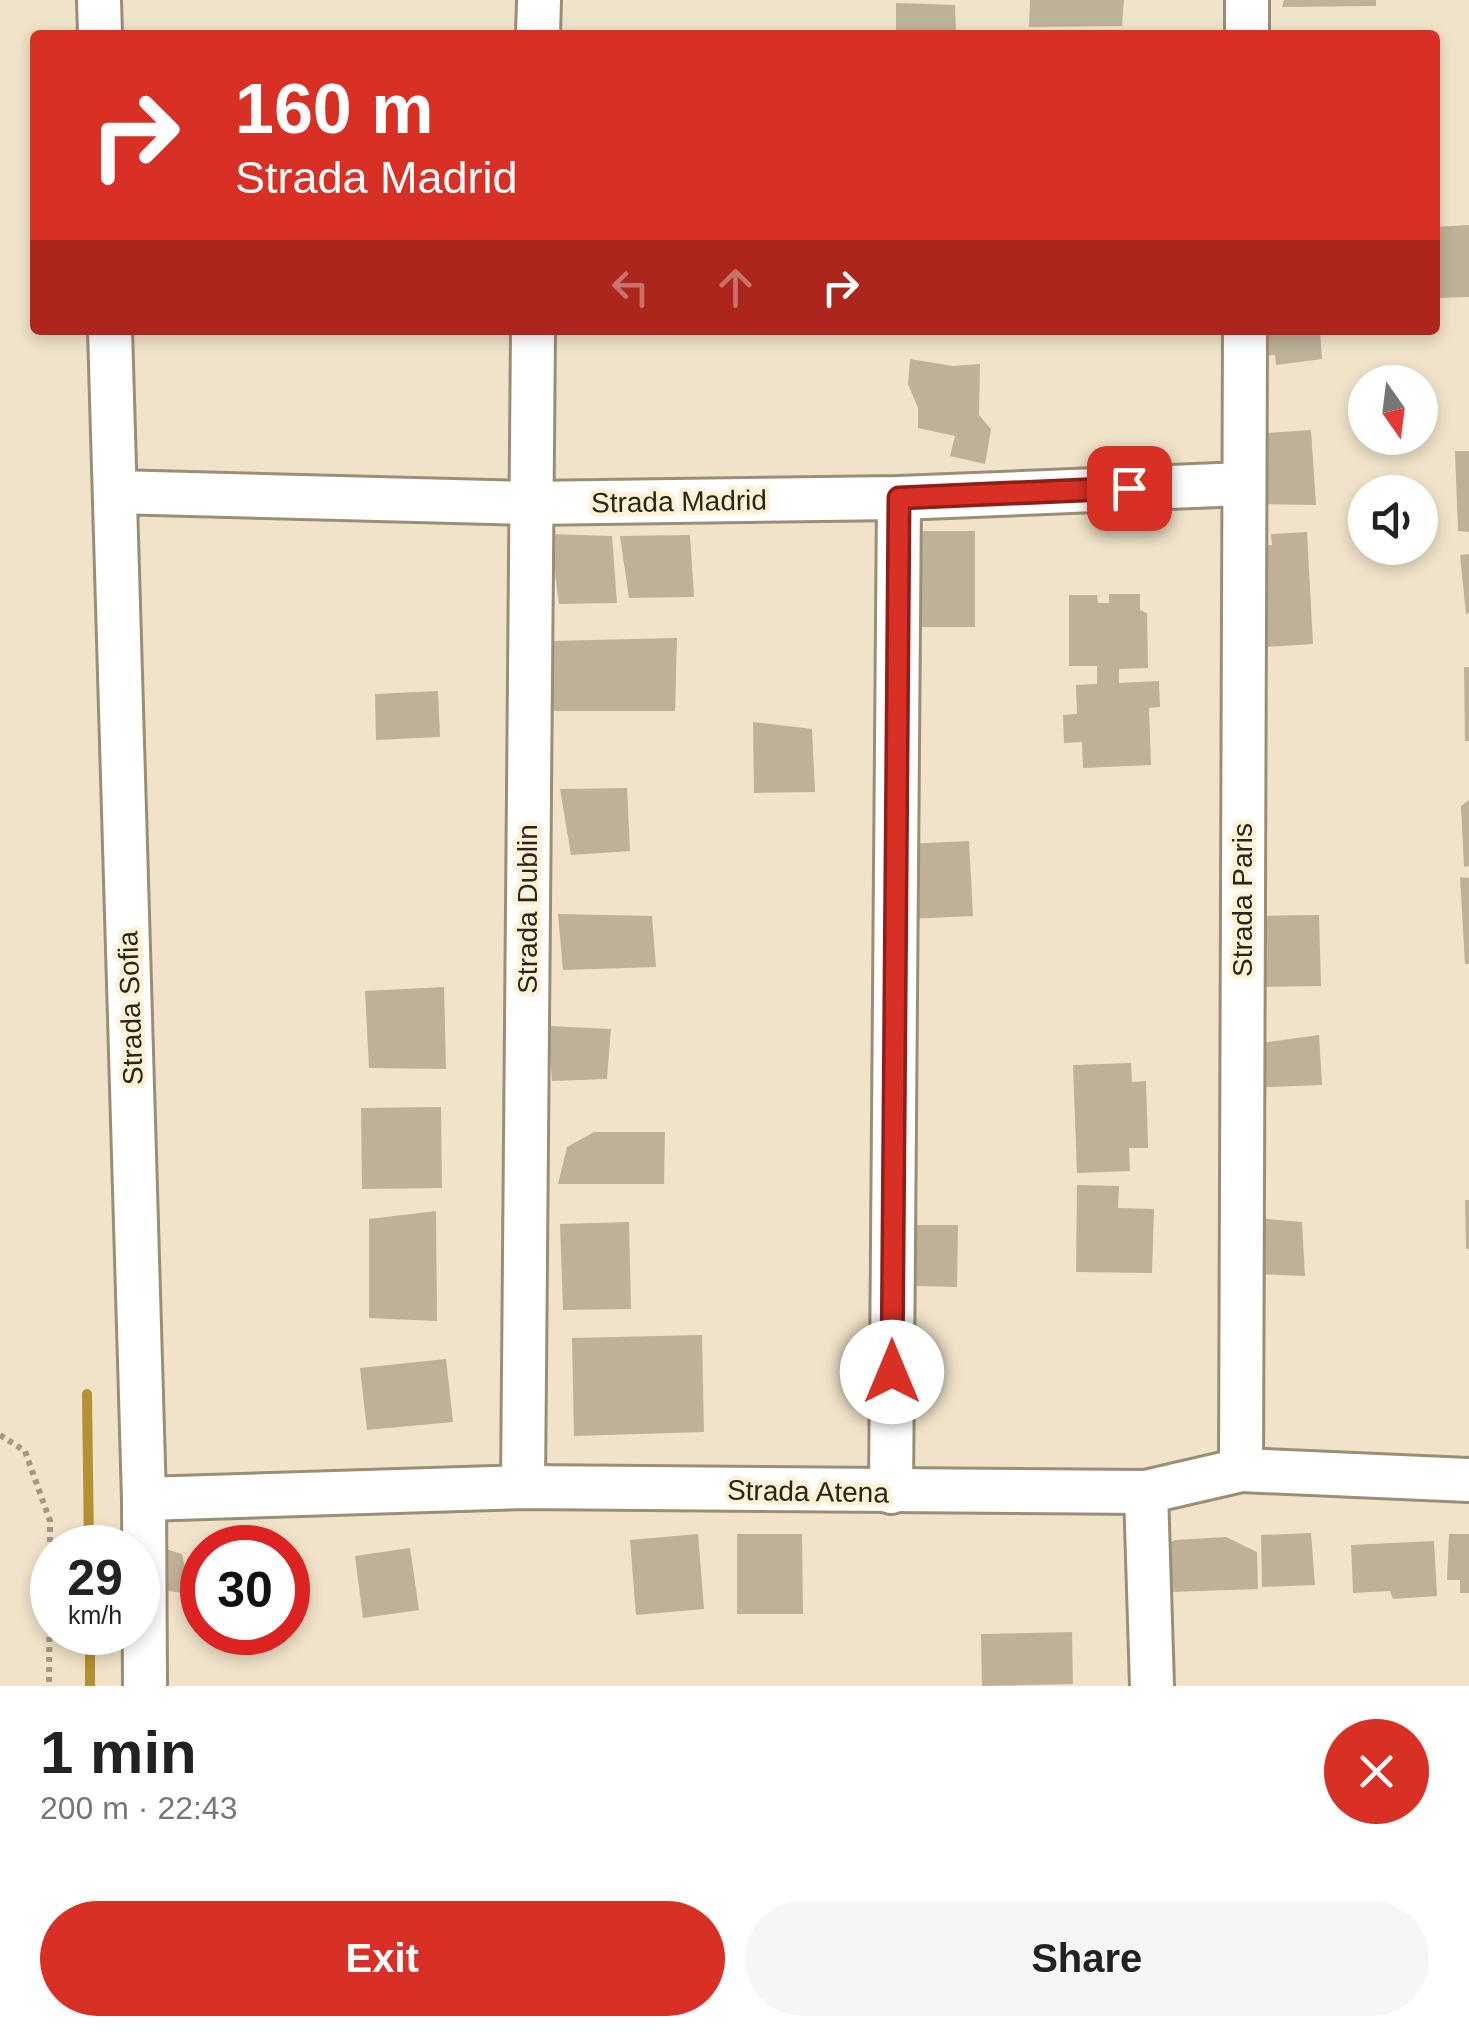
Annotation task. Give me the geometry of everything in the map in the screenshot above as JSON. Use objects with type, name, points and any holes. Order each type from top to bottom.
[{"type":"street","points":[[99,0],[100,30]]},
{"type":"street","points":[[538,30],[539,0]]},
{"type":"street","points":[[1246,30],[1247,0]]},
{"type":"street","name":"Strada Sofia","points":[[110,335],[144,1499],[144,1686]]},
{"type":"street","name":"Strada Dublin","points":[[523,1488],[532,335]]},
{"type":"street","name":"Strada Paris","points":[[1241,1470],[1244,335]]},
{"type":"street","name":"Strada Madrid","points":[[115,492],[529,504],[899,498],[1244,484]]},
{"type":"street","points":[[891,1492],[899,498]]},
{"type":"street","name":"Strada Atena","points":[[144,1499],[523,1488],[1146,1492],[1241,1470],[1469,1480]]},
{"type":"street","points":[[1146,1492],[1152,1686]]},
{"type":"path","points":[[0,1436],[25,1451],[50,1521],[49,1686]]},
{"type":"building","points":[[1030,0],[1124,0],[1122,26],[1029,27]]},
{"type":"building","points":[[1284,0],[1376,0],[1376,6],[1282,7]]},
{"type":"building","points":[[896,3],[955,5],[956,30],[896,30]]},
{"type":"building","points":[[1469,225],[1469,297],[1440,298],[1440,227]]},
{"type":"building","points":[[1255,335],[1320,335],[1322,359],[1276,365],[1275,355],[1257,356]]},
{"type":"building","points":[[910,359],[953,366],[980,364],[979,415],[991,429],[985,464],[950,456],[955,436],[918,428],[918,408],[908,384]]},
{"type":"building","points":[[1311,430],[1316,505],[1253,504],[1252,434]]},
{"type":"building","points":[[1455,451],[1469,451],[1469,532],[1458,531]]},
{"type":"building","points":[[909,531],[975,531],[975,627],[909,627]]},
{"type":"building","points":[[1307,532],[1313,644],[1266,647],[1265,639],[1252,640],[1248,547],[1272,545],[1271,534]]},
{"type":"building","points":[[550,534],[612,536],[617,603],[559,604]]},
{"type":"building","points":[[690,535],[694,597],[629,598],[620,536]]},
{"type":"building","points":[[1469,554],[1469,613],[1466,614],[1460,555]]},
{"type":"building","points":[[1109,594],[1140,594],[1140,610],[1147,613],[1148,668],[1119,669],[1119,683],[1159,681],[1160,707],[1149,708],[1151,765],[1083,768],[1082,742],[1064,743],[1063,715],[1077,714],[1076,685],[1097,684],[1097,666],[1069,666],[1069,595],[1097,595],[1098,603],[1109,603]]},
{"type":"building","points":[[677,638],[675,711],[550,711],[549,641]]},
{"type":"building","points":[[1464,667],[1469,667],[1469,741],[1465,741]]},
{"type":"building","points":[[438,691],[440,737],[376,740],[375,694]]},
{"type":"building","points":[[753,722],[812,729],[815,792],[754,793]]},
{"type":"building","points":[[627,788],[630,851],[571,855],[560,789]]},
{"type":"building","points":[[1469,800],[1469,866],[1464,867],[1461,806]]},
{"type":"building","points":[[969,841],[973,916],[909,919],[905,844]]},
{"type":"building","points":[[1460,877],[1469,878],[1469,964],[1465,964]]},
{"type":"building","points":[[558,914],[652,916],[656,967],[563,970]]},
{"type":"building","points":[[1319,915],[1321,986],[1250,987],[1249,916]]},
{"type":"building","points":[[444,987],[446,1069],[369,1068],[365,991]]},
{"type":"building","points":[[548,1026],[611,1029],[607,1079],[552,1081]]},
{"type":"building","points":[[1319,1035],[1322,1085],[1247,1088],[1247,1045]]},
{"type":"building","points":[[1131,1063],[1132,1082],[1146,1081],[1148,1148],[1129,1148],[1130,1171],[1077,1173],[1073,1065]]},
{"type":"building","points":[[441,1107],[442,1188],[362,1189],[361,1108]]},
{"type":"building","points":[[594,1132],[665,1132],[664,1184],[558,1184],[567,1147]]},
{"type":"building","points":[[1077,1185],[1119,1186],[1118,1208],[1154,1209],[1152,1273],[1076,1272]]},
{"type":"building","points":[[1465,1200],[1469,1200],[1469,1249],[1466,1249]]},
{"type":"building","points":[[436,1211],[437,1321],[369,1318],[369,1219]]},
{"type":"building","points":[[1246,1217],[1302,1222],[1305,1276],[1256,1274]]},
{"type":"building","points":[[629,1222],[631,1309],[563,1310],[560,1224]]},
{"type":"building","points":[[916,1225],[958,1225],[957,1287],[915,1286]]},
{"type":"building","points":[[702,1335],[704,1432],[574,1436],[572,1338]]},
{"type":"building","points":[[446,1359],[453,1422],[367,1430],[360,1368]]},
{"type":"building","points":[[1311,1533],[1315,1585],[1262,1587],[1261,1535]]},
{"type":"building","points":[[698,1534],[704,1609],[636,1615],[630,1540]]},
{"type":"building","points":[[737,1534],[802,1534],[803,1614],[737,1614]]},
{"type":"building","points":[[1449,1534],[1469,1534],[1469,1593],[1460,1593],[1460,1580],[1447,1580]]},
{"type":"building","points":[[1226,1537],[1257,1552],[1258,1589],[1171,1592],[1171,1584],[1157,1584],[1156,1551],[1175,1540]]},
{"type":"building","points":[[1434,1541],[1437,1596],[1393,1599],[1390,1591],[1353,1593],[1351,1545]]},
{"type":"building","points":[[160,1547],[180,1553],[180,1593],[160,1590]]},
{"type":"building","points":[[410,1548],[419,1610],[363,1618],[355,1556]]},
{"type":"building","points":[[1072,1632],[1073,1684],[982,1686],[981,1634]]},
{"type":"waterway","points":[[87,1394],[89,1525]]},
{"type":"waterway","points":[[90,1655],[90,1686]]},
{"type":"route","points":[[892,1372],[899,498],[1129,488]]}]
